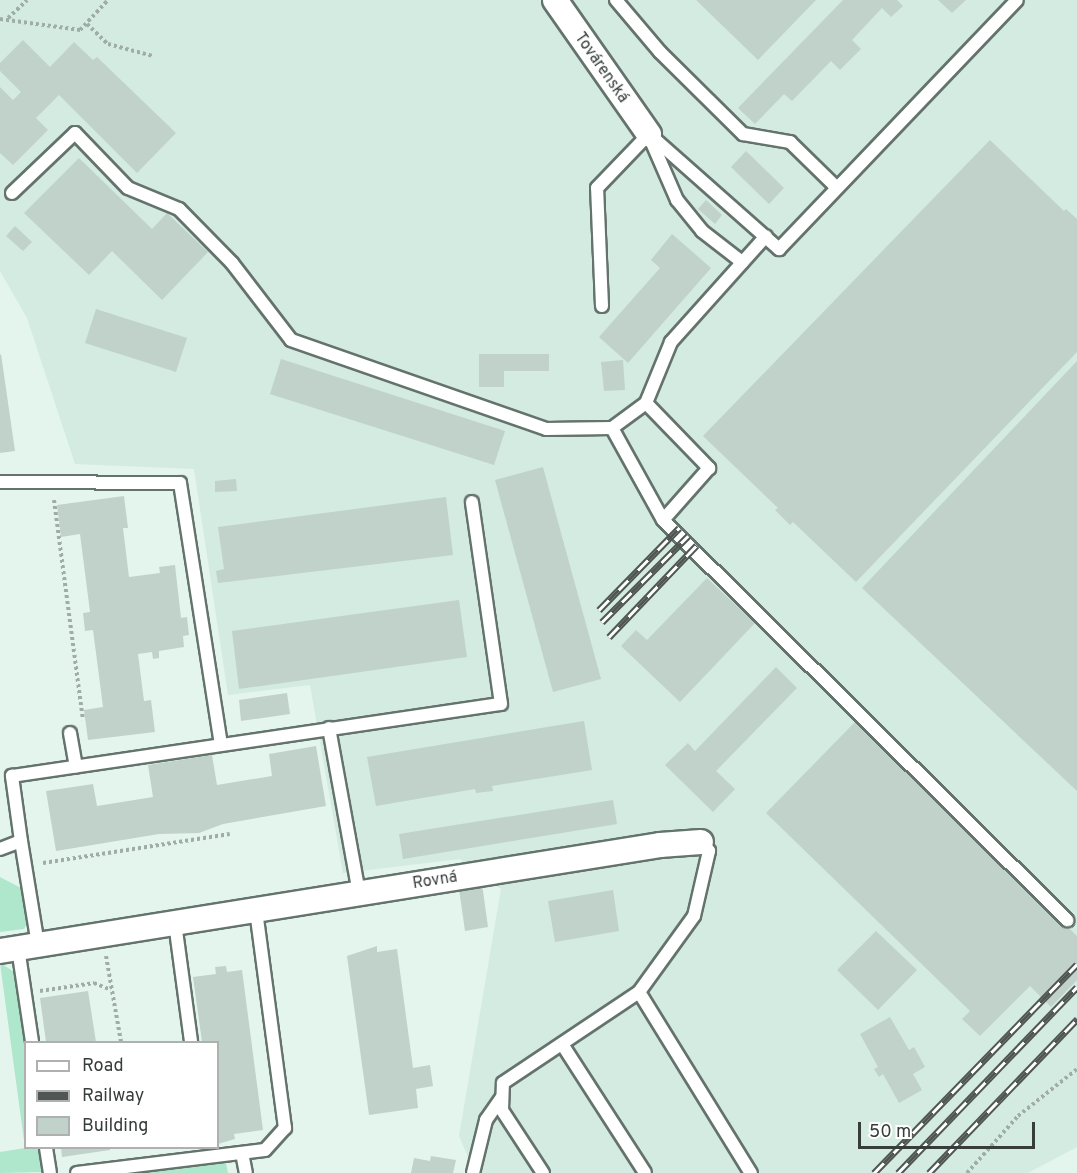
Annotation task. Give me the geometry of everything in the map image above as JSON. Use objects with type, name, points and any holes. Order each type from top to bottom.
[{"type":"street","name":"Továrenská","points":[[555,0],[649,135]]},
{"type":"street","name":"Rovná","points":[[19,948],[359,893],[701,842]]},
{"type":"lane","points":[[616,0],[660,52],[743,134],[790,142],[835,186]]},
{"type":"lane","points":[[649,135],[779,249],[835,186],[1017,0]]},
{"type":"lane","points":[[12,194],[75,133],[128,188],[179,209],[232,263],[291,340],[546,429],[612,428],[646,403],[671,342],[766,236]]},
{"type":"lane","points":[[649,135],[677,200],[702,231],[742,261]]},
{"type":"lane","points":[[602,306],[597,188],[649,135]]},
{"type":"lane","points":[[646,403],[710,468],[663,520]]},
{"type":"lane","points":[[612,428],[663,520],[1067,920]]},
{"type":"lane","points":[[0,482],[180,483],[221,744]]},
{"type":"lane","points":[[32,1041],[19,948],[21,841],[12,776],[501,704],[472,502]]},
{"type":"lane","points":[[329,728],[359,893]]},
{"type":"lane","points":[[70,733],[76,766]]},
{"type":"lane","points":[[0,849],[21,841]]},
{"type":"lane","name":"Rovná","points":[[502,1096],[503,1083],[639,992],[694,916],[709,851],[701,842]]},
{"type":"lane","points":[[77,1173],[206,1152],[265,1150],[285,1128],[256,910]]},
{"type":"lane","points":[[175,923],[191,1041]]},
{"type":"lane","points":[[639,992],[751,1173]]},
{"type":"lane","points":[[562,1044],[645,1173]]},
{"type":"lane","points":[[473,1173],[486,1120],[502,1096]]},
{"type":"lane","points":[[502,1096],[502,1110],[543,1173]]},
{"type":"lane","points":[[46,1149],[50,1173]]},
{"type":"lane","points":[[242,1152],[246,1173]]},
{"type":"path","points":[[8,19],[27,0]]},
{"type":"path","points":[[0,19],[80,30],[108,0]]},
{"type":"path","points":[[87,24],[108,44],[153,56]]},
{"type":"path","points":[[54,500],[83,723]]},
{"type":"path","points":[[41,853],[43,864],[230,834]]},
{"type":"path","points":[[103,934],[121,1041]]},
{"type":"path","points":[[26,993],[94,983],[112,990]]},
{"type":"path","points":[[967,1173],[1018,1116],[1077,1069]]},
{"type":"shaded area","points":[[0,0],[1077,0],[1077,1147],[1028,1173],[475,1173],[459,1136],[501,889],[460,859],[343,873],[310,685],[228,695],[194,469],[75,464],[27,318],[0,271]]},
{"type":"green space","points":[[0,877],[21,888],[27,923],[24,929],[0,932]]},
{"type":"green space","points":[[0,963],[16,973],[25,1041],[24,1141]]},
{"type":"green space","points":[[24,1148],[40,1149],[43,1172],[0,1173],[0,1152]]},
{"type":"green space","points":[[226,1163],[228,1173],[142,1173]]},
{"type":"building","points":[[696,0],[816,0],[758,60]]},
{"type":"building","points":[[843,0],[897,0],[903,6],[891,17],[882,8],[852,40],[861,49],[840,70],[831,61],[792,101],[784,94],[755,124],[738,108]]},
{"type":"building","points":[[938,0],[966,0],[952,13]]},
{"type":"building","points":[[23,40],[50,67],[74,42],[93,60],[97,57],[176,133],[137,173],[59,95],[36,118],[48,130],[13,165],[0,153],[0,87],[13,100],[21,92],[0,71],[0,63]]},
{"type":"building","points":[[990,140],[1064,211],[1066,209],[1077,219],[1077,352],[856,582],[793,522],[790,525],[775,510],[778,508],[703,436]]},
{"type":"building","points":[[746,151],[784,188],[769,204],[731,167]]},
{"type":"building","points":[[79,158],[152,229],[167,213],[208,252],[162,300],[112,251],[89,275],[24,213]]},
{"type":"building","points":[[706,200],[722,215],[715,224],[698,209]]},
{"type":"building","points":[[15,226],[32,242],[23,251],[6,236]]},
{"type":"building","points":[[672,234],[711,268],[628,363],[599,337],[660,268],[651,260]]},
{"type":"building","points":[[96,309],[187,338],[176,372],[85,343]]},
{"type":"building","points":[[479,354],[549,354],[549,371],[504,371],[504,387],[479,387]]},
{"type":"building","points":[[0,355],[15,451],[0,453]]},
{"type":"building","points":[[281,359],[505,431],[494,465],[270,394]]},
{"type":"building","points":[[623,360],[625,390],[604,391],[601,362]]},
{"type":"building","points":[[1077,361],[1077,791],[862,588]]},
{"type":"building","points":[[543,467],[601,679],[553,692],[495,480]]},
{"type":"building","points":[[236,479],[237,491],[215,492],[215,481]]},
{"type":"building","points":[[124,496],[128,528],[123,528],[129,577],[160,573],[159,567],[175,565],[181,618],[187,617],[189,635],[183,636],[184,647],[159,651],[159,658],[153,659],[152,652],[138,654],[144,701],[151,700],[155,732],[88,740],[84,710],[103,707],[93,630],[85,631],[83,613],[90,612],[80,534],[61,537],[57,505]]},
{"type":"building","points":[[446,497],[453,555],[218,583],[216,571],[224,569],[218,527]]},
{"type":"building","points":[[707,578],[755,623],[680,702],[621,646],[636,630],[647,640]]},
{"type":"building","points":[[459,600],[467,657],[239,689],[232,631]]},
{"type":"building","points":[[776,667],[797,688],[716,771],[735,789],[713,812],[665,765],[688,743],[695,751]]},
{"type":"building","points":[[287,693],[290,714],[241,721],[239,700]]},
{"type":"building","points":[[584,721],[592,770],[492,786],[493,791],[476,793],[475,789],[376,806],[367,757]]},
{"type":"building","points":[[855,722],[1077,936],[1077,980],[1051,1007],[1030,986],[980,1036],[962,1019],[970,1011],[766,813]]},
{"type":"building","points":[[316,746],[326,806],[223,824],[199,833],[159,834],[56,851],[46,791],[93,784],[97,806],[153,797],[148,765],[212,755],[217,785],[272,776],[269,754]]},
{"type":"building","points":[[613,800],[617,824],[403,859],[399,834]]},
{"type":"building","points":[[482,884],[488,927],[465,931],[459,889]]},
{"type":"building","points":[[613,890],[619,931],[555,942],[548,901]]},
{"type":"building","points":[[876,931],[917,970],[878,1010],[837,970]]},
{"type":"building","points":[[377,946],[377,952],[397,949],[413,1068],[430,1065],[433,1086],[416,1089],[418,1108],[369,1115],[347,956]]},
{"type":"building","points":[[226,966],[227,972],[242,970],[263,1130],[234,1134],[235,1139],[219,1144],[219,1041],[202,1041],[193,977],[216,974],[215,967]]},
{"type":"building","points":[[88,991],[96,1041],[46,1041],[40,998]]},
{"type":"building","points":[[890,1017],[909,1050],[914,1047],[925,1067],[913,1074],[922,1090],[899,1103],[883,1074],[879,1077],[874,1069],[878,1067],[860,1034]]},
{"type":"building","points":[[61,1149],[110,1149],[110,1150],[62,1157]]},
{"type":"building","points":[[431,1156],[456,1160],[453,1173],[411,1173],[414,1158],[430,1161]]},
{"type":"railway","points":[[599,610],[679,528]]},
{"type":"railway","points":[[602,622],[688,536]]},
{"type":"railway","points":[[609,637],[697,545]]},
{"type":"railway","points":[[874,1173],[1077,964]]},
{"type":"railway","points":[[898,1173],[1077,987]]},
{"type":"railway","points":[[929,1173],[1077,1019]]}]
